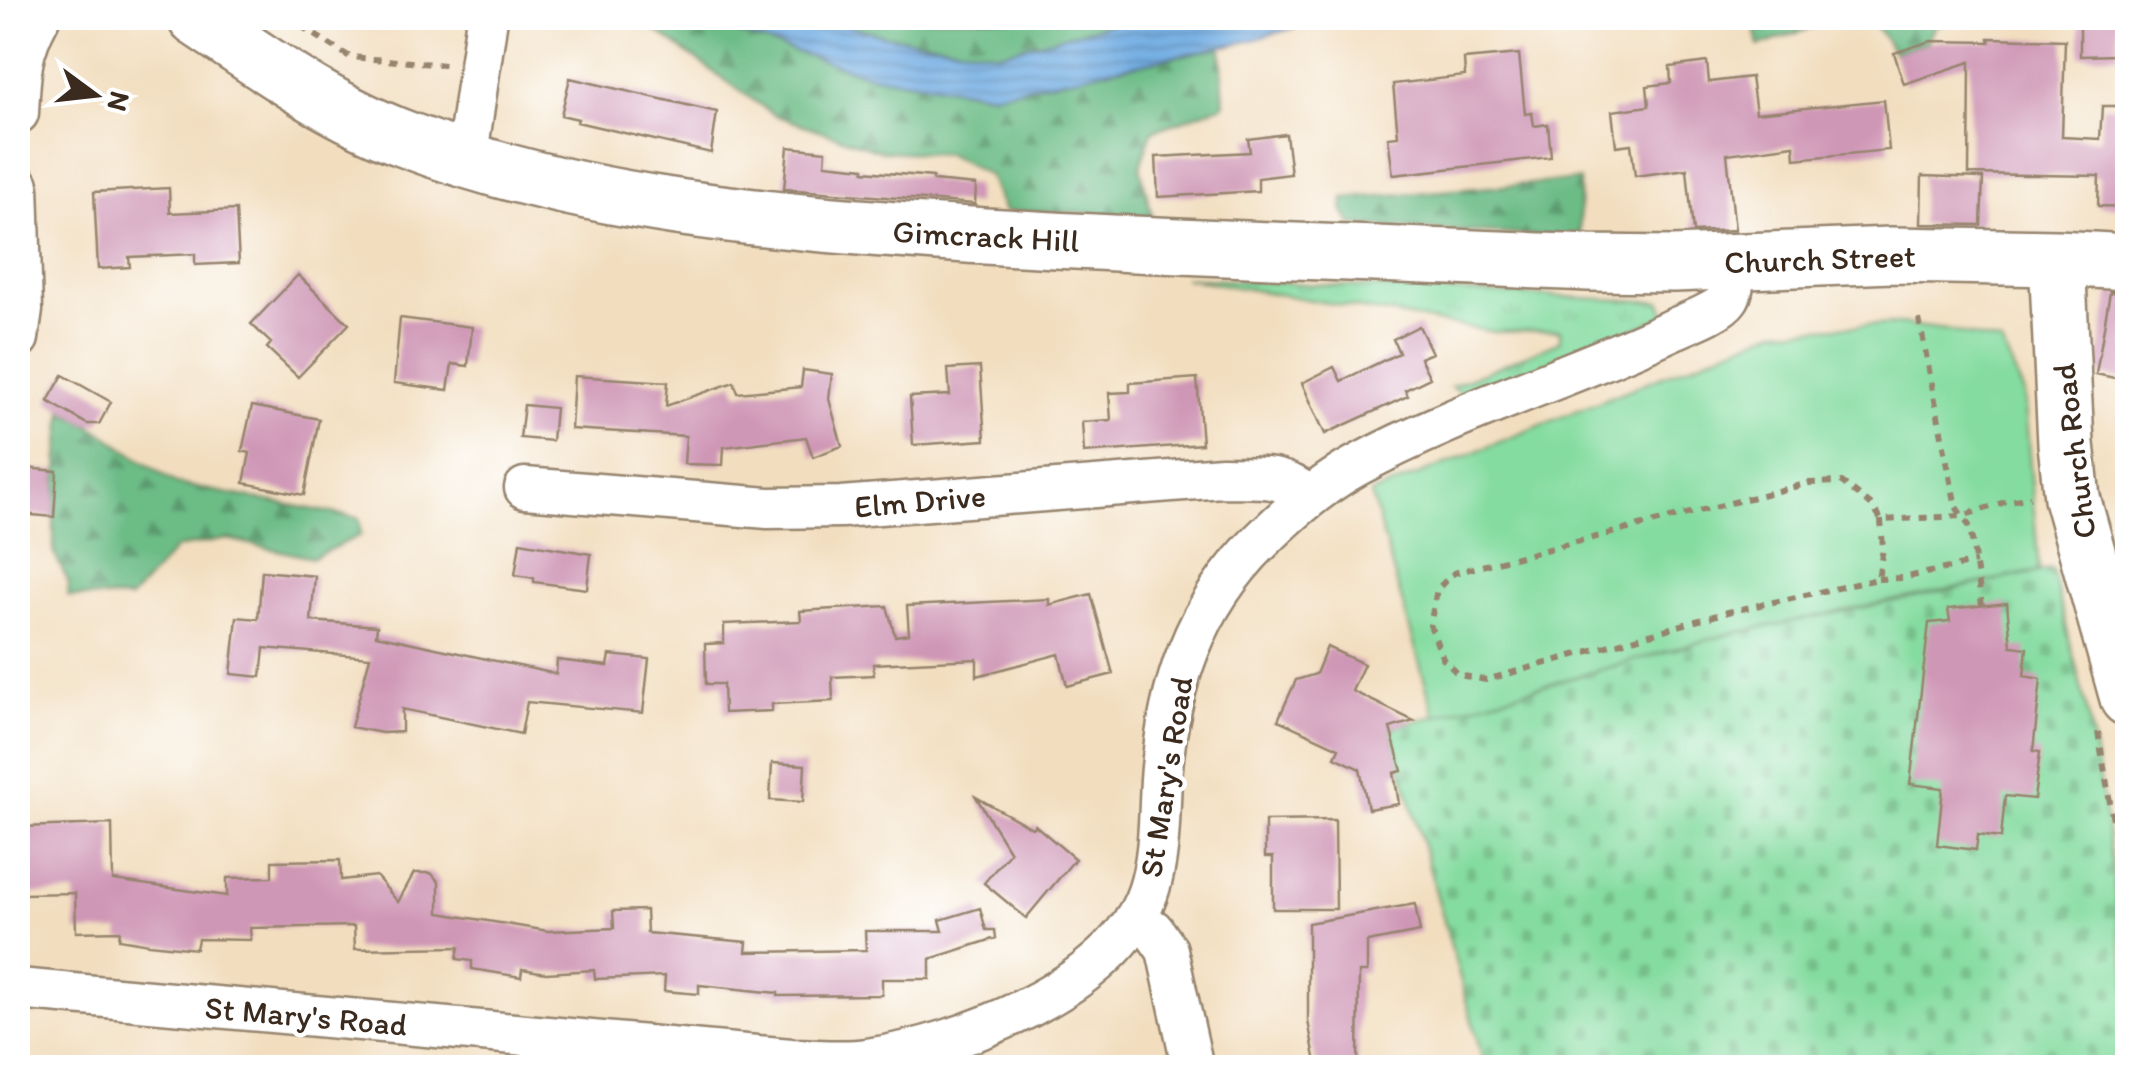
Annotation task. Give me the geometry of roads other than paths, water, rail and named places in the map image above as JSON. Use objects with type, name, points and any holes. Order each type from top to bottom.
[{"type":"main road","name":"Gimcrack Hill","points":[[196,18],[339,108],[401,138],[564,188],[671,208],[764,220],[1028,239],[1512,260]]},
{"type":"main road","name":"Church Street","points":[[1512,260],[1639,264],[1891,254],[2128,262]]},
{"type":"main road","name":"Church Road","points":[[2057,258],[2072,498],[2128,698]]},
{"type":"street","points":[[18,112],[21,63],[40,18]]},
{"type":"street","points":[[466,161],[487,18]]},
{"type":"street","points":[[18,185],[22,310],[18,338]]},
{"type":"street","name":"St Mary's Road","points":[[18,989],[791,1059],[862,1060],[915,1051],[969,1034],[1016,1014],[1086,971],[1114,946],[1134,920],[1148,893],[1155,863],[1165,739],[1184,659],[1224,582],[1260,542],[1310,497],[1354,467],[1431,430],[1635,347],[1714,310],[1729,299],[1734,262]]},
{"type":"street","name":"Elm Drive","points":[[525,488],[768,508],[842,507],[1222,477],[1279,479],[1294,484],[1310,497]]},
{"type":"street","points":[[1134,920],[1154,930],[1167,950],[1193,1068]]},
{"type":"water","points":[[705,18],[821,18],[886,36],[999,53],[1133,18],[1327,18],[1249,41],[992,94],[869,75],[728,30]]}]
